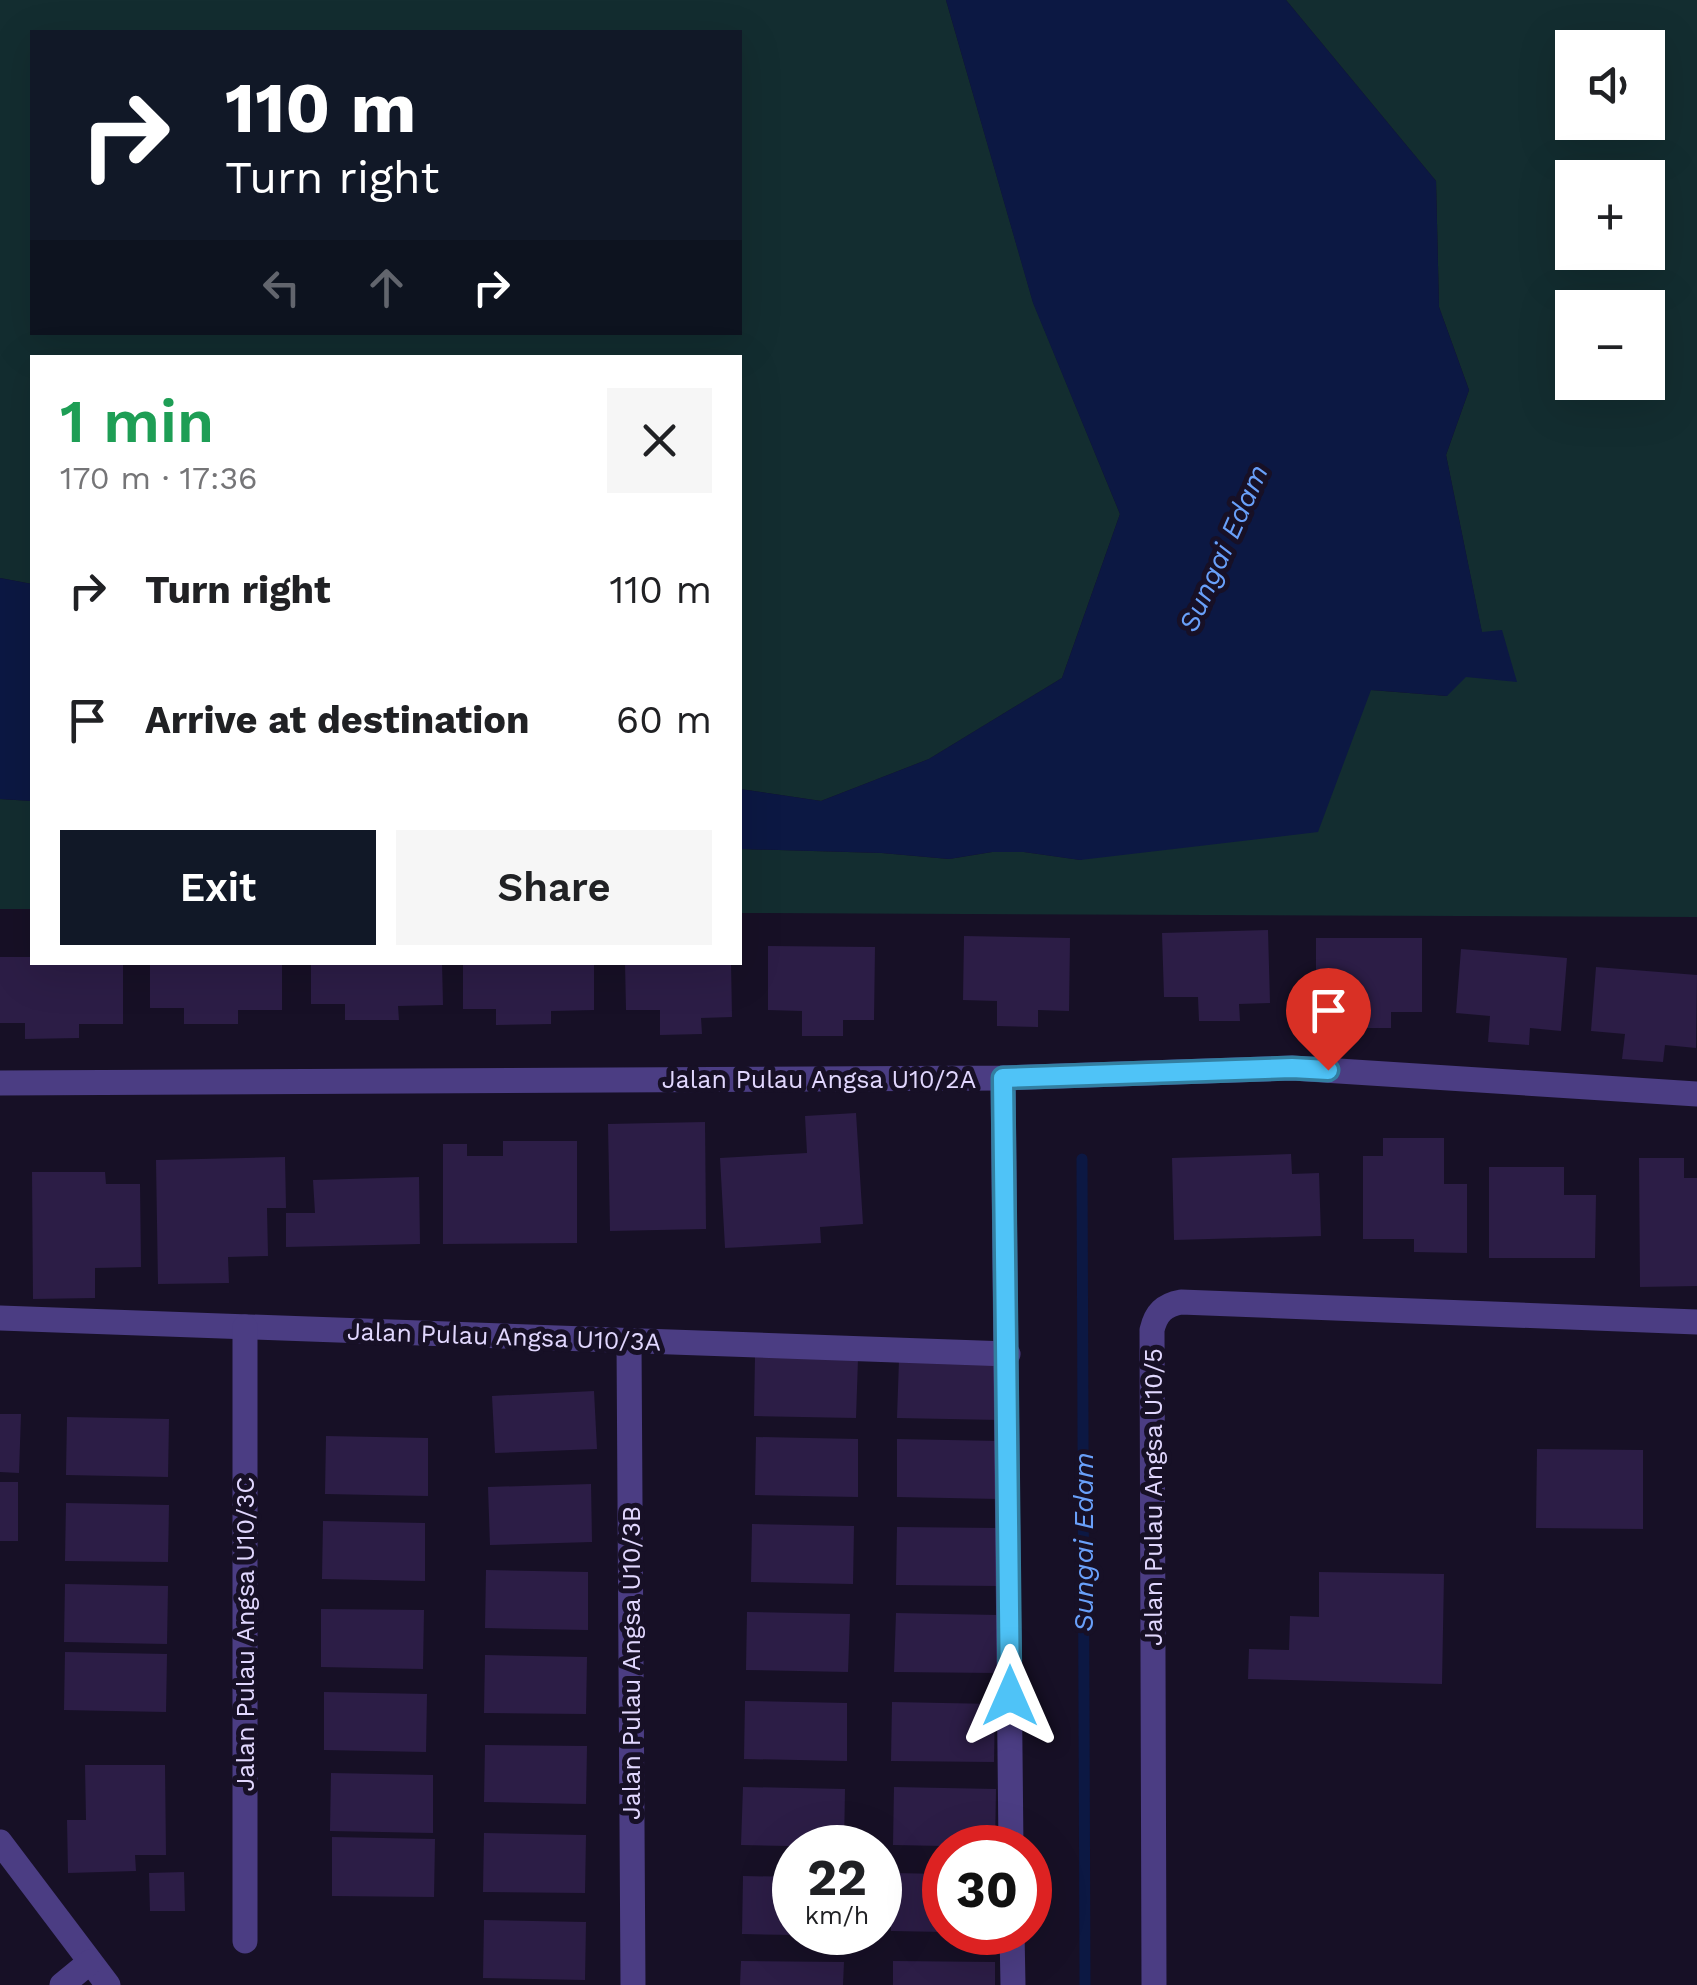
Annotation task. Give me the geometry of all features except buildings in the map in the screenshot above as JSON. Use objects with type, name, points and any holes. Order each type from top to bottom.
[{"type":"street","name":"Jalan Pulau Angsa U10/2A","points":[[0,1083],[1003,1078],[1292,1068],[1697,1094]]},
{"type":"street","points":[[1003,1078],[1012,1825]]},
{"type":"street","name":"Jalan Pulau Angsa U10/5","points":[[1154,1985],[1152,1330],[1161,1310],[1181,1302],[1697,1322]]},
{"type":"street","name":"Jalan Pulau Angsa U10/3A","points":[[0,1318],[1008,1354]]},
{"type":"street","name":"Jalan Pulau Angsa U10/3C","points":[[245,1327],[245,1941]]},
{"type":"street","name":"Jalan Pulau Angsa U10/3B","points":[[629,1341],[633,1985]]},
{"type":"street","points":[[0,1842],[108,1985]]},
{"type":"street","points":[[1012,1955],[1012,1985]]},
{"type":"street","points":[[62,1985],[90,1962]]},
{"type":"green space","points":[[0,0],[946,0],[1033,302],[1120,514],[1062,678],[929,759],[821,801],[742,789],[742,355],[30,355],[30,584],[0,578]]},
{"type":"green space","points":[[1286,0],[1697,0],[1697,917],[742,913],[742,849],[949,859],[1024,852],[1081,860],[1371,690],[1447,696],[1482,633],[1446,455],[1469,390],[1439,307],[1436,181]]},
{"type":"green space","points":[[0,799],[30,801],[30,909],[0,909]]},
{"type":"water","points":[[946,0],[1286,0],[1436,181],[1439,307],[1469,390],[1446,455],[1482,632],[1502,630],[1517,682],[1466,677],[1447,696],[1371,690],[1318,832],[1080,860],[1024,852],[949,859],[742,849],[742,789],[821,801],[929,759],[1062,678],[1120,514],[1033,303]]},
{"type":"water","points":[[0,578],[30,584],[30,801],[0,799]]},
{"type":"waterway","name":"Sungai Edam","points":[[1082,1159],[1085,1985]]},
{"type":"route","points":[[1010,1696],[1003,1078],[1328,1070]]}]
